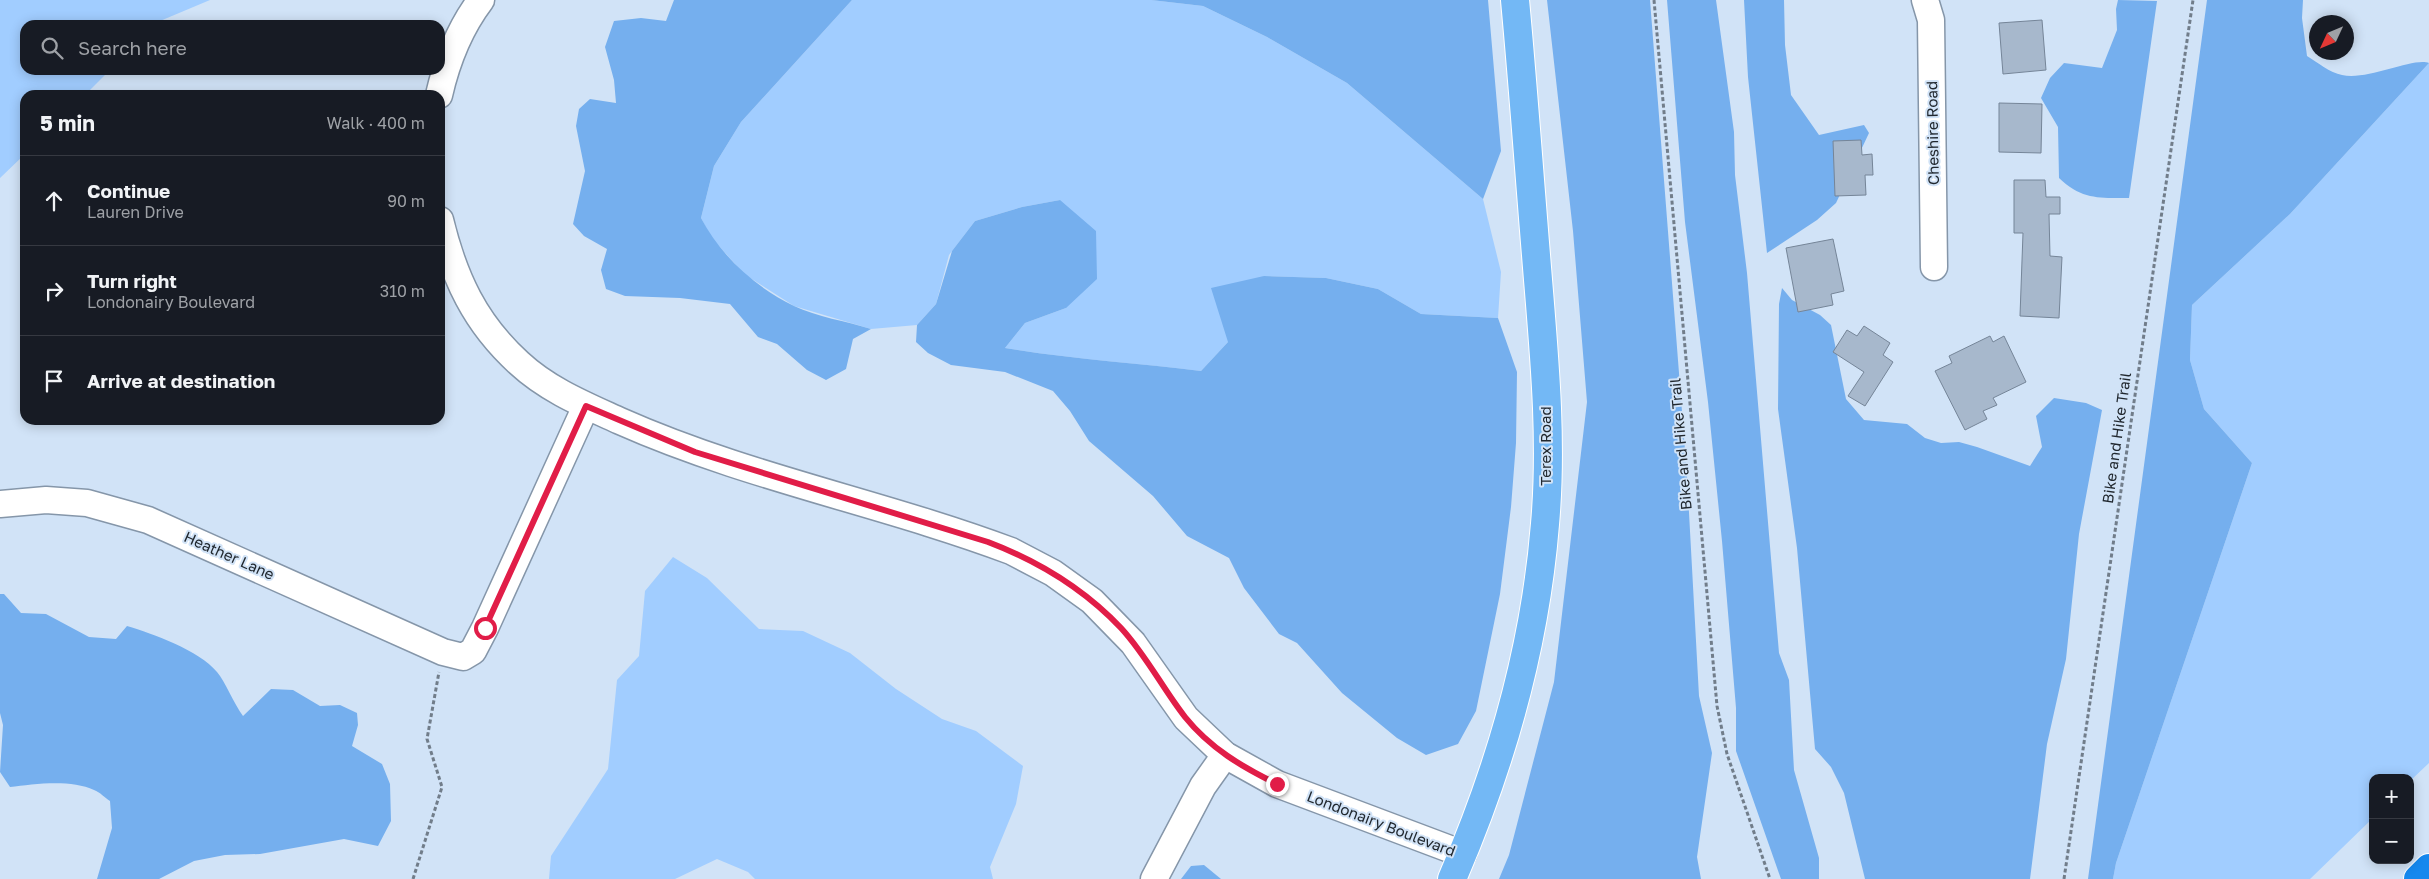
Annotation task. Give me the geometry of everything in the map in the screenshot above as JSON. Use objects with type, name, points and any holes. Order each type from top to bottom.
[{"type":"highway","points":[[2418,879],[2429,868]]},
{"type":"main road","name":"Terex Road","points":[[1452,879],[1491,779],[1516,696],[1532,622],[1545,523],[1547,440],[1544,351],[1515,0]]},
{"type":"street","points":[[445,73],[450,55],[460,32],[481,0]]},
{"type":"street","name":"Cheshire Road","points":[[1925,0],[1930,20],[1934,267]]},
{"type":"street","points":[[440,90],[444,75]]},
{"type":"street","name":"Londonairy Boulevard","points":[[445,237],[458,280],[486,328],[520,364],[540,380],[586,406],[695,452],[988,542],[1011,551],[1053,573],[1092,601],[1121,628],[1186,718],[1225,755],[1245,768],[1277,784],[1463,854]]},
{"type":"street","points":[[445,653],[463,657],[474,651],[586,406]]},
{"type":"street","name":"Heather Lane","points":[[0,504],[46,500],[87,503],[148,520],[445,653]]},
{"type":"street","points":[[1154,879],[1199,794],[1225,755]]},
{"type":"path","name":"Bike and Hike Trail","points":[[1654,0],[1717,706],[1727,754],[1770,879]]},
{"type":"path","name":"Bike and Hike Trail","points":[[2064,879],[2193,0]]},
{"type":"path","points":[[413,879],[442,787],[427,739],[445,653]]},
{"type":"shaded area","points":[[0,0],[210,0],[162,20],[20,20],[20,75],[105,75],[90,90],[20,90],[20,159],[0,178]]},
{"type":"shaded area","points":[[674,0],[852,0],[741,122],[714,166],[701,218],[718,245],[729,258],[766,290],[803,310],[871,329],[853,339],[846,369],[826,380],[807,370],[777,344],[758,337],[730,304],[680,298],[625,296],[606,289],[601,270],[607,249],[584,236],[573,224],[585,171],[576,126],[579,109],[590,99],[616,103],[614,80],[605,47],[614,21],[641,18],[666,21]]},
{"type":"shaded area","points":[[852,0],[1151,0],[1203,6],[1267,37],[1347,83],[1483,199],[1501,272],[1498,318],[1421,314],[1378,289],[1326,278],[1264,276],[1228,342],[1201,371],[1005,348],[1025,323],[1066,308],[1060,200],[1022,207],[975,221],[949,255],[936,304],[917,325],[871,329],[794,306],[744,274],[711,237],[701,218],[714,166],[741,122]]},
{"type":"shaded area","points":[[1151,0],[1488,0],[1501,151],[1483,199],[1347,83],[1267,37],[1203,6]]},
{"type":"shaded area","points":[[1547,0],[1650,0],[1687,476],[1699,696],[1712,753],[1697,857],[1701,879],[1499,879],[1509,855],[1554,682],[1587,402],[1573,231]]},
{"type":"shaded area","points":[[1667,0],[1716,0],[1734,132],[1735,175],[1747,273],[1779,653],[1789,680],[1794,770],[1819,858],[1819,879],[1781,879],[1736,751],[1736,708],[1722,541],[1708,402],[1685,222]]},
{"type":"shaded area","points":[[1744,0],[1784,0],[1785,45],[1791,95],[1819,135],[1864,125],[1869,133],[1836,203],[1817,220],[1767,253],[1748,77]]},
{"type":"shaded area","points":[[2118,0],[2157,1],[2129,198],[2100,197],[2084,194],[2067,185],[2059,178],[2058,127],[2041,98],[2050,78],[2064,63],[2102,68],[2117,30],[2116,9]]},
{"type":"shaded area","points":[[2207,0],[2303,0],[2302,18],[2307,56],[2309,60],[2313,60],[2328,70],[2337,74],[2352,76],[2364,75],[2412,63],[2429,63],[2290,214],[2192,305],[2190,360],[2204,409],[2252,463],[2116,863],[2113,879],[2088,879]]},
{"type":"shaded area","points":[[2429,63],[2429,763],[2414,777],[2414,774],[2369,774],[2369,822],[2310,879],[2113,879],[2116,863],[2252,463],[2204,409],[2190,360],[2192,305],[2290,214]]},
{"type":"shaded area","points":[[1060,200],[1096,231],[1097,279],[1066,308],[1025,323],[1005,348],[1201,371],[1228,342],[1211,288],[1264,276],[1326,278],[1378,289],[1421,314],[1498,318],[1517,372],[1516,443],[1511,507],[1500,594],[1476,711],[1458,744],[1426,755],[1397,738],[1342,693],[1297,643],[1279,634],[1244,588],[1229,558],[1187,536],[1153,496],[1089,441],[1070,411],[1053,391],[1005,372],[951,365],[928,353],[916,342],[917,325],[936,304],[952,251],[975,221],[1022,207]]},
{"type":"shaded area","points":[[1782,288],[1792,300],[1820,315],[1831,325],[1846,399],[1864,420],[1907,424],[1925,438],[1941,443],[1959,442],[2030,466],[2042,447],[2036,416],[2054,398],[2086,403],[2102,410],[2079,534],[2066,659],[2047,744],[2030,879],[1865,879],[1844,793],[1831,767],[1815,749],[1797,548],[1778,409],[1779,304]]},
{"type":"shaded area","points":[[673,557],[707,578],[759,629],[803,631],[850,653],[896,689],[942,719],[976,731],[1023,766],[1016,804],[990,867],[993,879],[755,879],[748,872],[717,859],[675,879],[549,879],[551,856],[608,769],[617,680],[639,656],[645,591]]},
{"type":"shaded area","points":[[0,594],[4,594],[21,613],[46,614],[89,637],[116,639],[127,626],[162,638],[187,650],[209,664],[217,672],[243,716],[271,689],[293,690],[320,706],[340,705],[357,713],[358,725],[352,746],[382,764],[390,784],[391,821],[378,846],[344,839],[260,854],[225,855],[194,861],[159,879],[97,879],[112,828],[110,801],[96,791],[75,784],[52,783],[10,787],[0,772],[3,725],[0,713]]},
{"type":"shaded area","points":[[1204,865],[1221,879],[1181,879],[1191,866]]},
{"type":"building","points":[[2042,20],[2046,70],[2003,74],[1999,23]]},
{"type":"building","points":[[1999,103],[2042,104],[2041,153],[1999,152]]},
{"type":"building","points":[[1861,140],[1862,155],[1872,154],[1873,175],[1865,175],[1866,195],[1835,196],[1833,141]]},
{"type":"building","points":[[2014,180],[2045,180],[2046,197],[2060,197],[2060,214],[2049,214],[2050,256],[2062,257],[2059,318],[2020,316],[2023,233],[2014,233]]},
{"type":"building","points":[[1833,239],[1844,291],[1831,294],[1833,305],[1798,312],[1786,248]]},
{"type":"building","points":[[1864,326],[1890,343],[1883,355],[1893,362],[1865,406],[1848,396],[1864,372],[1833,352],[1847,330],[1857,336]]},
{"type":"building","points":[[1990,336],[1993,342],[2004,336],[2026,382],[1993,398],[1997,405],[1983,411],[1987,419],[1965,430],[1935,371],[1952,363],[1949,356]]},
{"type":"route","points":[[485,628],[586,406],[695,452],[988,542],[1011,551],[1053,573],[1092,601],[1121,628],[1133,642],[1186,718],[1211,744],[1245,768],[1277,784]]}]
